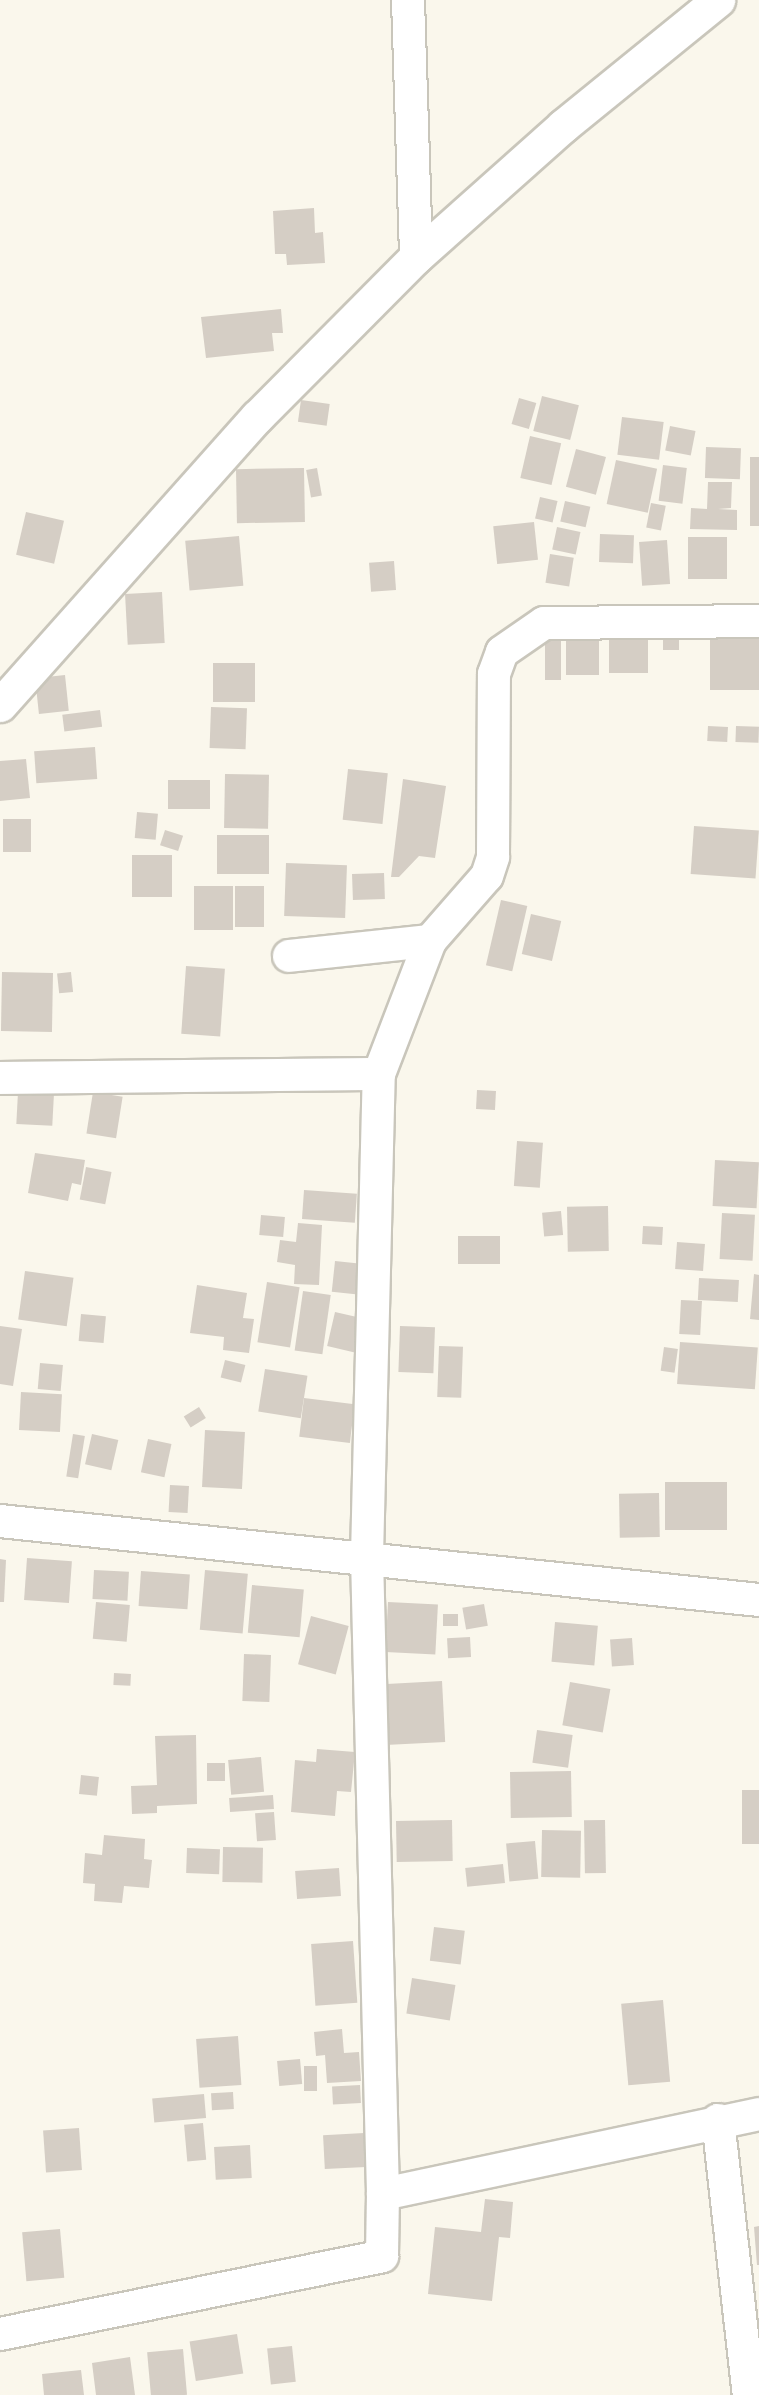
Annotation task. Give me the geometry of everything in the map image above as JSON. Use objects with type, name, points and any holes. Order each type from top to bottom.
[{"type":"street","points":[[408,0],[416,257]]},
{"type":"street","points":[[0,705],[257,417],[416,257],[563,126],[718,0]]},
{"type":"street","points":[[0,2334],[382,2256],[383,2194],[367,1556],[379,1074],[430,941],[487,876],[493,857],[494,674],[502,652],[544,623],[759,621]]},
{"type":"street","points":[[289,956],[430,941]]},
{"type":"street","points":[[0,1078],[379,1074]]},
{"type":"street","points":[[0,1521],[367,1556],[759,1600]]},
{"type":"street","points":[[383,2194],[718,2120],[759,2114]]},
{"type":"street","points":[[718,2120],[749,2395]]},
{"type":"building","points":[[314,208],[315,233],[323,232],[325,263],[287,265],[286,254],[275,254],[273,211]]},
{"type":"building","points":[[281,309],[283,333],[272,333],[274,351],[206,358],[201,317]]},
{"type":"building","points":[[542,396],[579,405],[570,440],[533,431]]},
{"type":"building","points":[[519,398],[536,403],[529,429],[512,424]]},
{"type":"building","points":[[301,400],[330,404],[327,426],[298,422]]},
{"type":"building","points":[[622,417],[664,422],[659,460],[617,455]]},
{"type":"building","points":[[670,426],[696,431],[691,456],[665,451]]},
{"type":"building","points":[[530,436],[561,443],[552,485],[520,478]]},
{"type":"building","points":[[706,447],[741,448],[740,479],[705,478]]},
{"type":"building","points":[[576,449],[606,457],[596,495],[566,487]]},
{"type":"building","points":[[750,457],[759,457],[759,526],[750,526]]},
{"type":"building","points":[[616,460],[657,469],[648,513],[607,504]]},
{"type":"building","points":[[663,465],[687,468],[682,504],[659,501]]},
{"type":"building","points":[[304,468],[305,522],[237,523],[236,469]]},
{"type":"building","points":[[317,468],[322,496],[311,497],[306,470]]},
{"type":"building","points":[[708,482],[732,482],[731,508],[718,509],[737,510],[737,530],[690,529],[691,508],[707,509]]},
{"type":"building","points":[[540,497],[558,501],[553,522],[535,518]]},
{"type":"building","points":[[565,501],[590,507],[586,527],[560,521]]},
{"type":"building","points":[[651,503],[666,506],[661,530],[646,528]]},
{"type":"building","points":[[26,512],[64,521],[54,564],[16,555]]},
{"type":"building","points":[[534,522],[538,560],[497,564],[493,526]]},
{"type":"building","points":[[557,527],[580,532],[576,554],[552,549]]},
{"type":"building","points":[[600,534],[634,535],[633,563],[599,562]]},
{"type":"building","points":[[239,536],[243,586],[190,591],[185,541]]},
{"type":"building","points":[[688,537],[727,537],[727,579],[688,579]]},
{"type":"building","points":[[667,540],[670,584],[642,586],[639,542]]},
{"type":"building","points":[[550,554],[574,558],[569,586],[545,583]]},
{"type":"building","points":[[394,561],[396,590],[371,592],[369,563]]},
{"type":"building","points":[[162,592],[165,643],[128,645],[125,594]]},
{"type":"building","points":[[609,625],[648,625],[648,673],[609,673]]},
{"type":"building","points":[[663,628],[679,628],[679,650],[663,650]]},
{"type":"building","points":[[566,629],[599,629],[599,675],[566,675]]},
{"type":"building","points":[[710,636],[759,636],[759,690],[710,690]]},
{"type":"building","points":[[545,638],[561,638],[561,680],[545,680]]},
{"type":"building","points":[[213,663],[255,663],[255,702],[213,702]]},
{"type":"building","points":[[65,675],[69,711],[39,714],[35,678]]},
{"type":"building","points":[[211,707],[247,708],[246,749],[210,748]]},
{"type":"building","points":[[100,710],[102,727],[64,732],[62,715]]},
{"type":"building","points":[[708,726],[728,727],[727,742],[707,741]]},
{"type":"building","points":[[736,726],[759,727],[758,743],[735,742]]},
{"type":"building","points":[[95,747],[97,779],[36,783],[34,751]]},
{"type":"building","points":[[26,759],[30,798],[0,801],[0,761]]},
{"type":"building","points":[[348,769],[388,773],[382,824],[343,820]]},
{"type":"building","points":[[225,774],[269,775],[268,829],[224,828]]},
{"type":"building","points":[[403,779],[446,786],[435,858],[419,856],[399,877],[391,877]]},
{"type":"building","points":[[168,780],[210,780],[210,809],[168,809]]},
{"type":"building","points":[[137,812],[158,814],[156,840],[135,838]]},
{"type":"building","points":[[3,819],[31,819],[31,852],[3,852]]},
{"type":"building","points":[[694,826],[759,831],[755,878],[691,874]]},
{"type":"building","points":[[165,830],[183,836],[178,851],[160,845]]},
{"type":"building","points":[[217,835],[269,835],[269,874],[217,874]]},
{"type":"building","points":[[132,855],[172,855],[172,897],[132,897]]},
{"type":"building","points":[[286,863],[347,865],[345,918],[284,916]]},
{"type":"building","points":[[384,873],[385,899],[353,900],[352,874]]},
{"type":"building","points":[[194,886],[233,886],[233,930],[194,930]]},
{"type":"building","points":[[235,886],[264,886],[264,927],[235,927]]},
{"type":"building","points":[[501,900],[527,906],[512,971],[486,965]]},
{"type":"building","points":[[531,914],[561,921],[552,961],[522,954]]},
{"type":"building","points":[[186,966],[225,969],[220,1037],[181,1034]]},
{"type":"building","points":[[2,972],[53,973],[52,1032],[1,1031]]},
{"type":"building","points":[[71,972],[73,992],[59,993],[57,973]]},
{"type":"building","points":[[477,1090],[496,1091],[495,1110],[476,1109]]},
{"type":"building","points":[[18,1092],[54,1094],[52,1126],[16,1124]]},
{"type":"building","points":[[93,1092],[123,1097],[116,1138],[86,1133]]},
{"type":"building","points":[[517,1141],[543,1143],[540,1188],[514,1186]]},
{"type":"building","points":[[35,1153],[85,1160],[81,1185],[72,1183],[68,1201],[28,1193]]},
{"type":"building","points":[[715,1160],[759,1162],[757,1208],[713,1206]]},
{"type":"building","points":[[86,1167],[112,1172],[105,1204],[80,1199]]},
{"type":"building","points":[[304,1190],[357,1194],[355,1223],[302,1219]]},
{"type":"building","points":[[608,1206],[609,1251],[568,1252],[567,1207]]},
{"type":"building","points":[[561,1211],[563,1235],[544,1237],[542,1213]]},
{"type":"building","points":[[722,1213],[755,1215],[753,1261],[720,1259]]},
{"type":"building","points":[[261,1215],[285,1217],[283,1237],[259,1235]]},
{"type":"building","points":[[298,1223],[322,1225],[319,1285],[294,1284],[295,1265],[277,1262],[280,1240],[296,1242]]},
{"type":"building","points":[[643,1226],[663,1227],[662,1245],[642,1244]]},
{"type":"building","points":[[458,1236],[500,1236],[500,1264],[458,1264]]},
{"type":"building","points":[[677,1242],[705,1244],[703,1271],[675,1269]]},
{"type":"building","points":[[335,1261],[366,1264],[363,1295],[332,1292]]},
{"type":"building","points":[[25,1271],[74,1278],[67,1326],[18,1320]]},
{"type":"building","points":[[754,1274],[759,1275],[759,1320],[750,1319]]},
{"type":"building","points":[[699,1278],[739,1280],[738,1302],[698,1300]]},
{"type":"building","points":[[267,1282],[300,1287],[290,1347],[257,1342]]},
{"type":"building","points":[[197,1285],[247,1293],[243,1318],[254,1319],[249,1353],[223,1350],[224,1337],[190,1333]]},
{"type":"building","points":[[303,1291],[331,1295],[322,1354],[295,1350]]},
{"type":"building","points":[[681,1300],[702,1301],[700,1335],[679,1334]]},
{"type":"building","points":[[335,1312],[371,1320],[363,1354],[327,1346]]},
{"type":"building","points":[[81,1314],[106,1316],[104,1343],[79,1341]]},
{"type":"building","points":[[0,1326],[22,1329],[13,1386],[0,1384]]},
{"type":"building","points":[[400,1326],[435,1327],[433,1373],[398,1372]]},
{"type":"building","points":[[680,1342],[758,1347],[755,1389],[677,1384]]},
{"type":"building","points":[[439,1346],[463,1347],[461,1398],[437,1397]]},
{"type":"building","points":[[664,1347],[678,1349],[675,1373],[661,1371]]},
{"type":"building","points":[[225,1360],[245,1365],[241,1383],[221,1377]]},
{"type":"building","points":[[40,1363],[63,1365],[61,1391],[38,1389]]},
{"type":"building","points":[[265,1369],[307,1376],[301,1418],[258,1411]]},
{"type":"building","points":[[21,1392],[62,1394],[60,1432],[19,1430]]},
{"type":"building","points":[[304,1398],[355,1404],[350,1443],[299,1437]]},
{"type":"building","points":[[199,1407],[206,1418],[191,1428],[184,1417]]},
{"type":"building","points":[[205,1430],[245,1432],[242,1489],[202,1487]]},
{"type":"building","points":[[73,1434],[85,1436],[78,1478],[66,1476]]},
{"type":"building","points":[[92,1434],[118,1440],[111,1470],[85,1464]]},
{"type":"building","points":[[148,1439],[171,1444],[164,1477],[141,1472]]},
{"type":"building","points":[[665,1482],[727,1482],[727,1530],[665,1530]]},
{"type":"building","points":[[170,1485],[189,1486],[188,1513],[169,1512]]},
{"type":"building","points":[[659,1493],[660,1537],[620,1538],[619,1494]]},
{"type":"building","points":[[27,1558],[72,1561],[69,1603],[24,1600]]},
{"type":"building","points":[[0,1559],[6,1560],[4,1602],[0,1602]]},
{"type":"building","points":[[94,1570],[129,1572],[127,1601],[92,1599]]},
{"type":"building","points":[[205,1570],[248,1574],[243,1634],[200,1630]]},
{"type":"building","points":[[141,1571],[190,1574],[187,1609],[139,1606]]},
{"type":"building","points":[[252,1585],[304,1590],[300,1637],[248,1633]]},
{"type":"building","points":[[96,1602],[130,1605],[127,1642],[93,1639]]},
{"type":"building","points":[[388,1602],[438,1605],[435,1655],[385,1652]]},
{"type":"building","points":[[484,1604],[488,1626],[466,1629],[462,1608]]},
{"type":"building","points":[[443,1614],[458,1614],[458,1626],[443,1626]]},
{"type":"building","points":[[311,1616],[349,1626],[336,1674],[298,1664]]},
{"type":"building","points":[[555,1622],[598,1626],[594,1666],[552,1662]]},
{"type":"building","points":[[470,1637],[471,1657],[448,1658],[447,1638]]},
{"type":"building","points":[[632,1638],[634,1665],[612,1666],[610,1640]]},
{"type":"building","points":[[244,1654],[271,1655],[269,1702],[242,1701]]},
{"type":"building","points":[[114,1673],[131,1674],[130,1686],[113,1685]]},
{"type":"building","points":[[442,1681],[445,1742],[385,1745],[382,1684]]},
{"type":"building","points":[[570,1682],[610,1689],[603,1732],[562,1725]]},
{"type":"building","points":[[537,1730],[573,1735],[568,1768],[532,1763]]},
{"type":"building","points":[[196,1735],[197,1804],[157,1806],[157,1813],[132,1814],[131,1786],[157,1785],[155,1736]]},
{"type":"building","points":[[317,1749],[355,1752],[351,1792],[337,1791],[335,1816],[291,1812],[295,1760],[316,1762]]},
{"type":"building","points":[[261,1757],[264,1792],[231,1795],[228,1760]]},
{"type":"building","points":[[207,1763],[225,1763],[225,1781],[207,1781]]},
{"type":"building","points":[[571,1771],[572,1817],[511,1818],[510,1772]]},
{"type":"building","points":[[81,1775],[99,1777],[97,1796],[79,1794]]},
{"type":"building","points":[[742,1790],[759,1790],[759,1844],[742,1844]]},
{"type":"building","points":[[273,1795],[274,1809],[230,1812],[229,1798]]},
{"type":"building","points":[[274,1812],[276,1840],[257,1841],[255,1813]]},
{"type":"building","points":[[452,1820],[453,1861],[397,1862],[396,1821]]},
{"type":"building","points":[[584,1820],[605,1820],[606,1873],[585,1873]]},
{"type":"building","points":[[542,1830],[581,1831],[580,1878],[541,1877]]},
{"type":"building","points":[[104,1835],[145,1839],[144,1859],[152,1860],[149,1888],[124,1886],[122,1903],[94,1901],[95,1884],[83,1883],[85,1853],[102,1855]]},
{"type":"building","points":[[535,1841],[538,1879],[509,1881],[506,1844]]},
{"type":"building","points":[[223,1847],[263,1848],[262,1883],[222,1882]]},
{"type":"building","points":[[187,1848],[220,1849],[219,1874],[186,1873]]},
{"type":"building","points":[[503,1864],[505,1883],[467,1887],[465,1868]]},
{"type":"building","points":[[339,1868],[341,1896],[297,1899],[295,1871]]},
{"type":"building","points":[[434,1927],[465,1931],[461,1965],[430,1961]]},
{"type":"building","points":[[353,1941],[357,2003],[315,2006],[311,1944]]},
{"type":"building","points":[[412,1978],[455,1985],[450,2020],[406,2014]]},
{"type":"building","points":[[663,2000],[670,2082],[628,2085],[621,2004]]},
{"type":"building","points":[[342,2029],[344,2053],[359,2052],[361,2081],[327,2083],[325,2055],[316,2056],[314,2032]]},
{"type":"building","points":[[238,2036],[241,2085],[200,2088],[196,2039]]},
{"type":"building","points":[[300,2059],[302,2084],[279,2086],[277,2061]]},
{"type":"building","points":[[304,2066],[317,2066],[317,2091],[304,2091]]},
{"type":"building","points":[[360,2085],[361,2103],[333,2104],[332,2086]]},
{"type":"building","points":[[233,2092],[234,2109],[212,2110],[211,2093]]},
{"type":"building","points":[[204,2094],[206,2118],[154,2122],[152,2099]]},
{"type":"building","points":[[203,2123],[206,2160],[187,2162],[184,2125]]},
{"type":"building","points":[[79,2128],[82,2170],[46,2172],[43,2131]]},
{"type":"building","points":[[364,2133],[366,2167],[325,2169],[323,2135]]},
{"type":"building","points":[[250,2145],[252,2178],[216,2180],[214,2147]]},
{"type":"building","points":[[485,2199],[513,2202],[510,2238],[499,2237],[492,2301],[428,2294],[435,2227],[481,2232]]},
{"type":"building","points":[[759,2226],[759,2265],[757,2265],[754,2227]]},
{"type":"building","points":[[60,2229],[64,2278],[26,2281],[22,2232]]},
{"type":"building","points":[[237,2334],[243,2374],[196,2381],[190,2342]]},
{"type":"building","points":[[292,2346],[296,2382],[271,2384],[267,2349]]},
{"type":"building","points":[[183,2349],[187,2395],[151,2395],[147,2352]]},
{"type":"building","points":[[130,2357],[135,2395],[96,2395],[92,2363]]},
{"type":"building","points":[[81,2370],[84,2395],[44,2395],[42,2374]]}]
